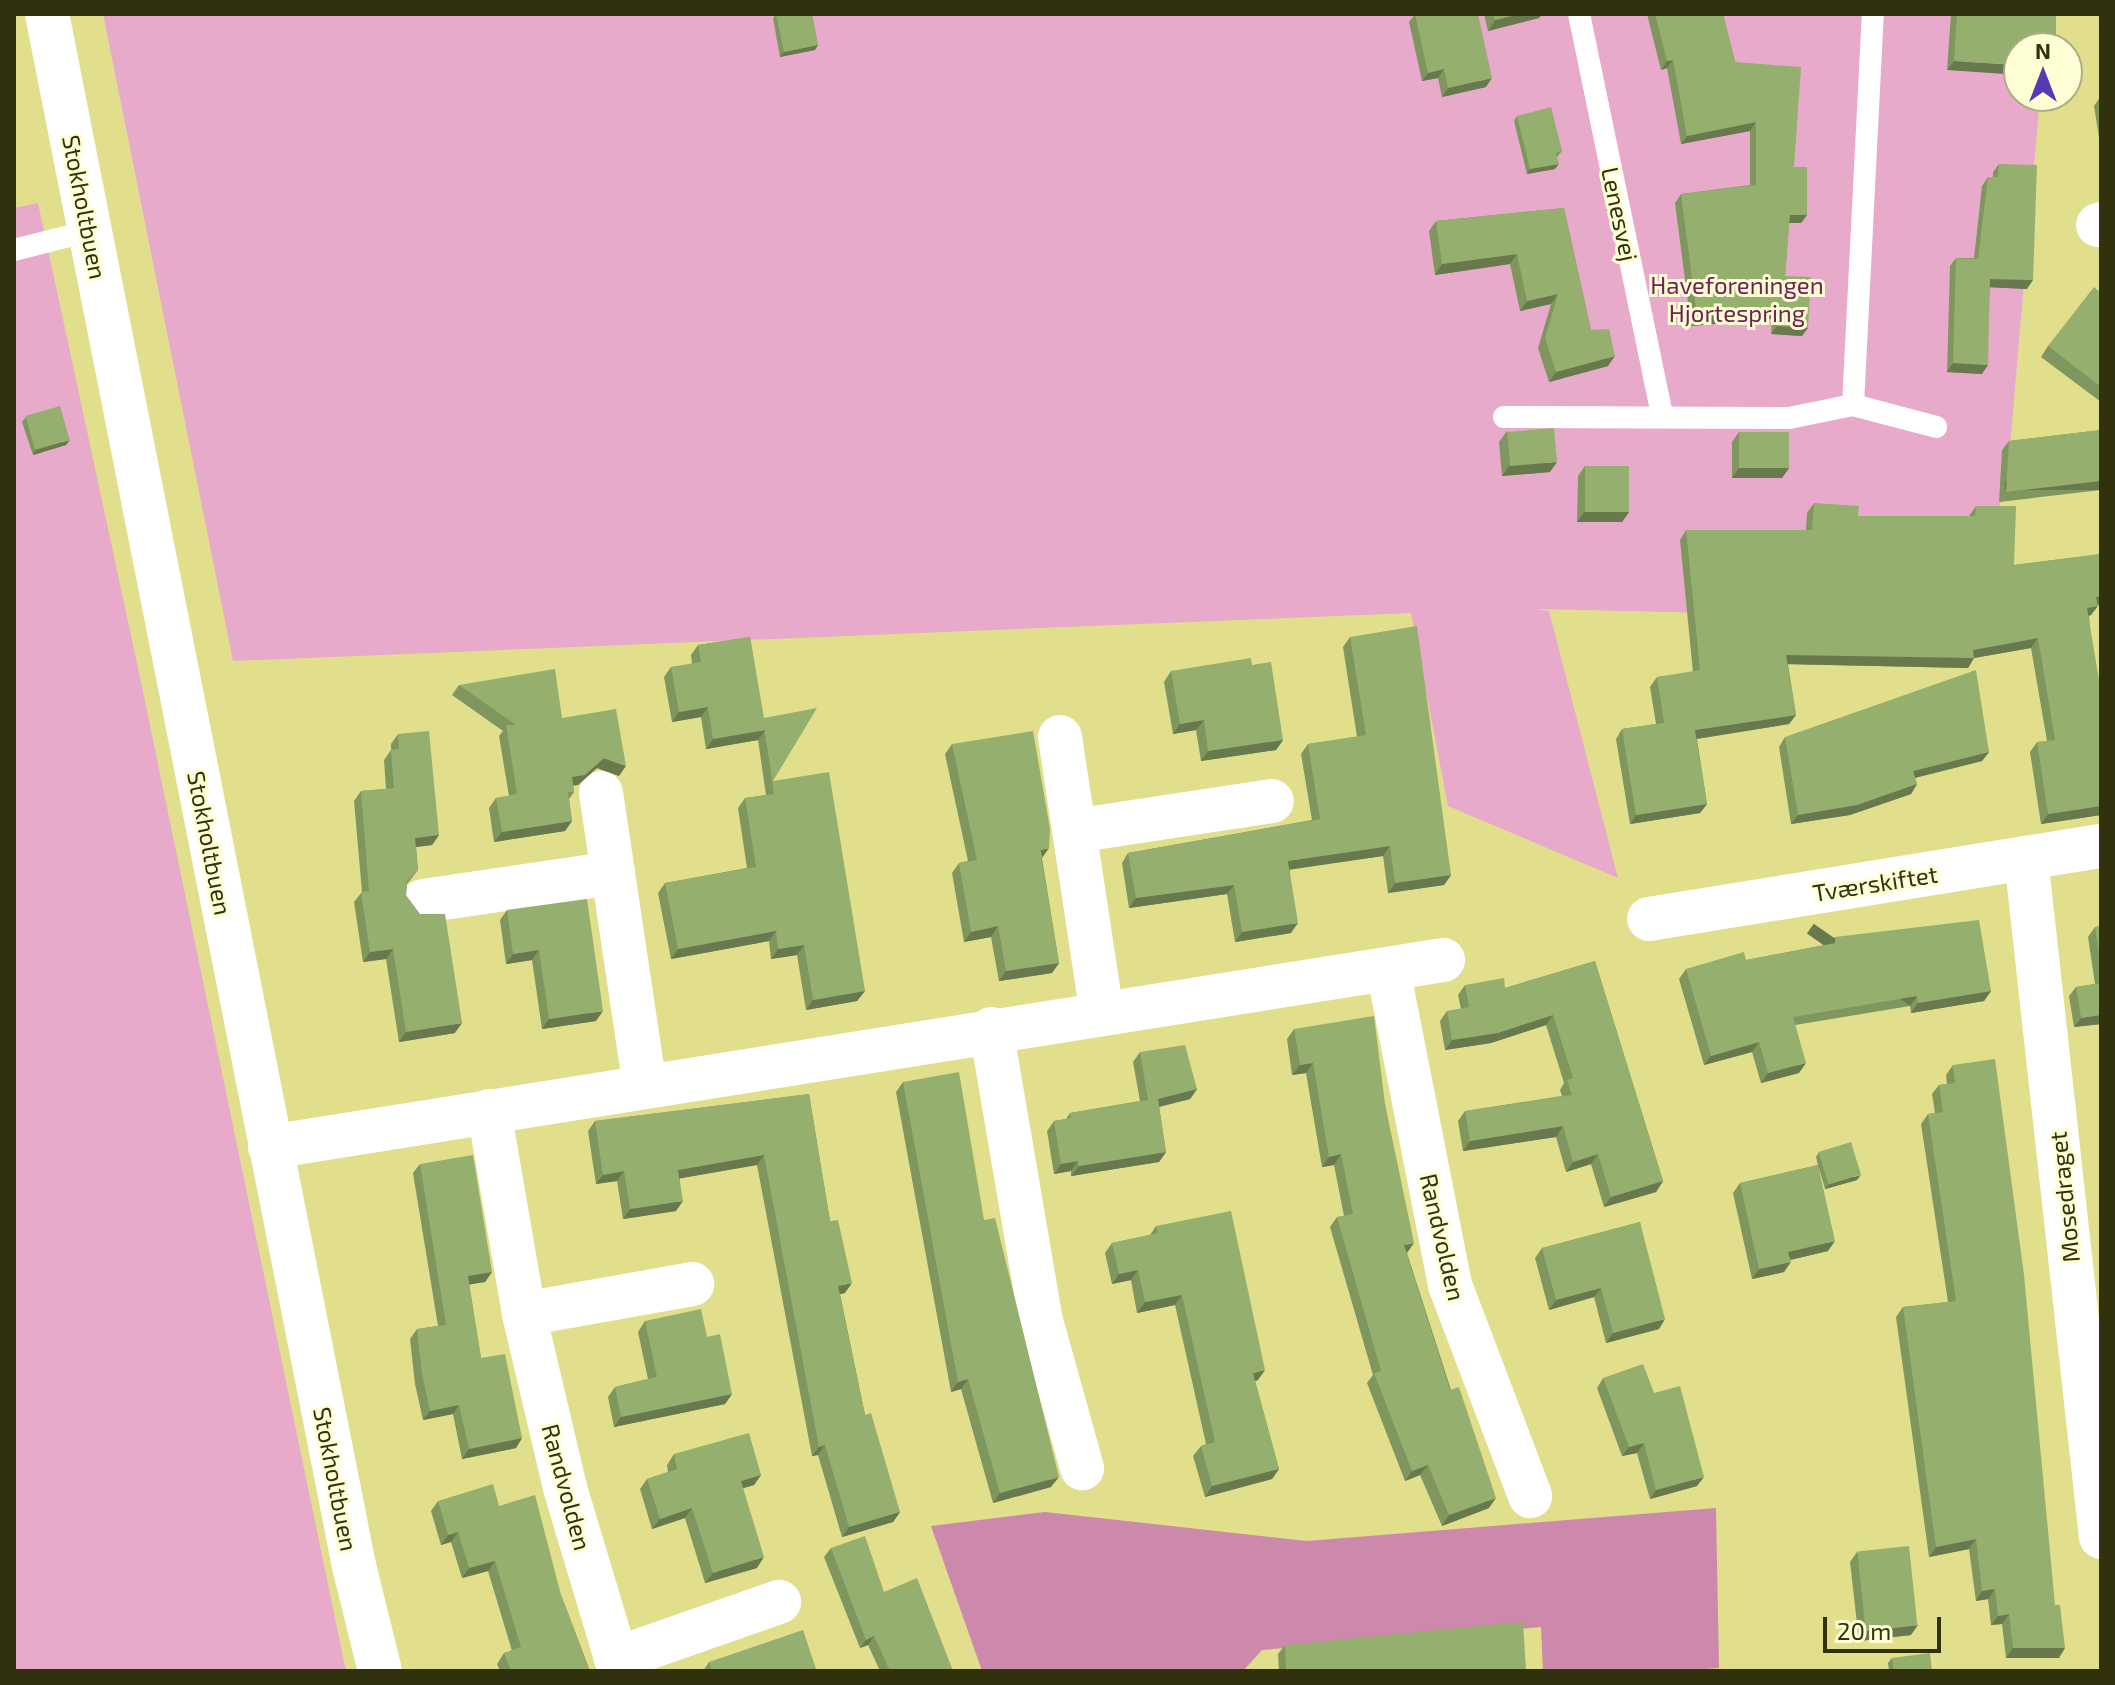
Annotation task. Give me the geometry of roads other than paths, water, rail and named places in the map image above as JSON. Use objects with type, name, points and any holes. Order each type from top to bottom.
[{"type":"street","name":"Stokholtbuen","points":[[47,14],[354,1566],[380,1671]]},
{"type":"street","points":[[1060,737],[1102,1014]]},
{"type":"street","points":[[601,793],[645,1087]]},
{"type":"street","points":[[1074,831],[1272,801]]},
{"type":"street","name":"Tværskiftet","points":[[1649,919],[2101,846]]},
{"type":"street","name":"Mosedraget","points":[[2026,858],[2101,1537]]},
{"type":"street","points":[[423,901],[613,873]]},
{"type":"street","points":[[270,1147],[991,1029],[1443,960]]},
{"type":"street","name":"Randvolden","points":[[1388,969],[1450,1285],[1530,1496]]},
{"type":"street","points":[[991,1029],[1041,1321],[1082,1468]]},
{"type":"street","name":"Randvolden","points":[[489,1111],[524,1314],[565,1488],[618,1665],[779,1602]]},
{"type":"street","points":[[524,1314],[692,1284]]},
{"type":"lane","name":"Lenesvej","points":[[1579,14],[1662,415]]},
{"type":"lane","points":[[1853,405],[1873,14]]},
{"type":"lane","points":[[14,250],[89,231]]},
{"type":"lane","points":[[1504,417],[1662,415],[1789,418],[1853,405],[1936,427]]},
{"type":"park label","name":"Haveforeningen Hjortespring","points":[[1737,299]]}]
